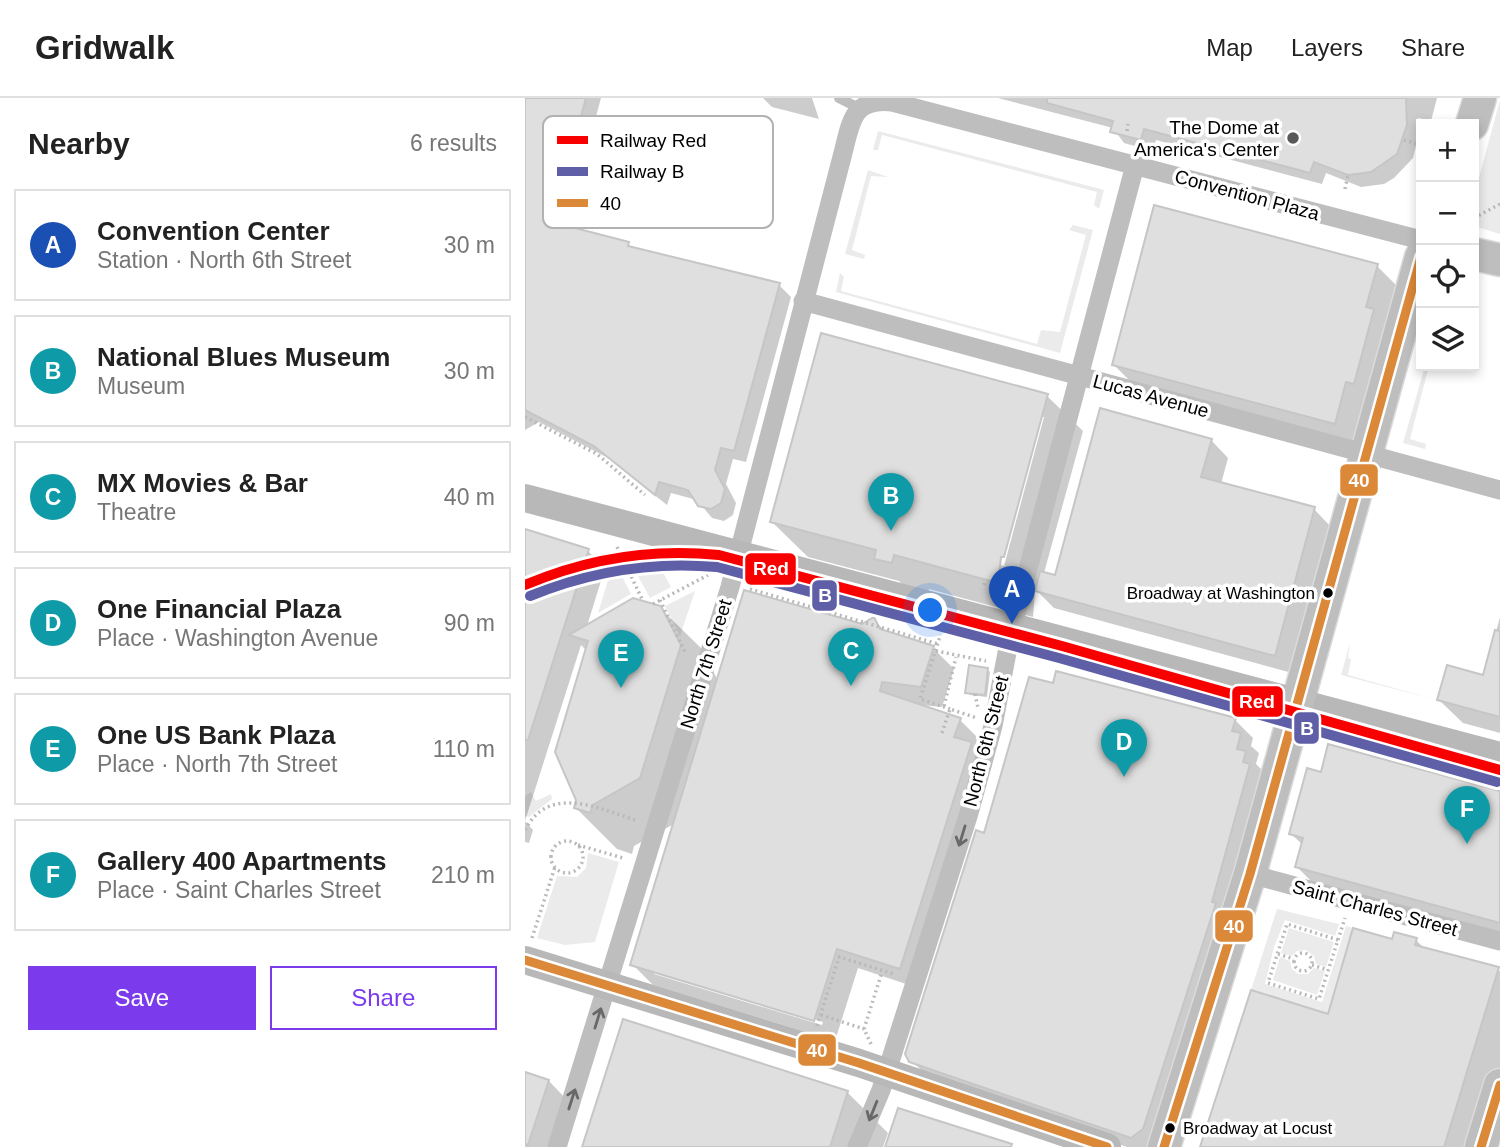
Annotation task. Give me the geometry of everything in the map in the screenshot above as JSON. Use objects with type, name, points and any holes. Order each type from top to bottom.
[{"type":"main road","points":[[1474,119],[1480,98]]},
{"type":"main road","points":[[1479,255],[1500,260]]},
{"type":"main road","points":[[1164,1147],[1250,874],[1416,275]]},
{"type":"main road","points":[[525,498],[1500,756]]},
{"type":"main road","points":[[528,949],[608,985],[1107,1147]]},
{"type":"main road","points":[[1481,1147],[1500,1085]]},
{"type":"street","name":"Convention Plaza","points":[[864,105],[893,100],[1416,239]]},
{"type":"street","name":"North 7th Street","points":[[557,1147],[738,554],[852,119],[864,105]]},
{"type":"street","name":"North 6th Street","points":[[857,1147],[886,1074],[969,813],[993,726],[1013,627],[1135,165]]},
{"type":"street","name":"Lucas Avenue","points":[[803,302],[1500,490]]},
{"type":"street","name":"Saint Charles Street","points":[[1250,874],[1500,942]]},
{"type":"lane","points":[[839,98],[864,105]]},
{"type":"path","points":[[1127,131],[1128,124]]},
{"type":"path","points":[[1404,140],[1416,144]]},
{"type":"path","points":[[1345,189],[1348,175]]},
{"type":"path","points":[[1479,215],[1500,204]]},
{"type":"path","points":[[525,416],[597,454],[645,495]]},
{"type":"path","points":[[617,547],[643,601]]},
{"type":"path","points":[[653,604],[708,575]]},
{"type":"path","points":[[750,589],[938,644]]},
{"type":"path","points":[[660,600],[685,652]]},
{"type":"path","points":[[871,626],[874,617]]},
{"type":"path","points":[[941,635],[920,699],[979,719]]},
{"type":"path","points":[[936,651],[991,662]]},
{"type":"path","points":[[943,707],[956,657]]},
{"type":"path","points":[[942,733],[950,709]]},
{"type":"path","points":[[584,804],[587,796]]},
{"type":"path","points":[[525,830],[526,824],[540,812],[557,803],[584,804],[635,820]]},
{"type":"path","points":[[528,949],[555,867],[552,857],[554,848],[567,841],[623,858]]},
{"type":"path","points":[[555,867],[564,873],[579,868],[583,858],[577,844]]},
{"type":"path","points":[[1338,940],[1287,924],[1268,983],[1319,999],[1328,970],[1338,940],[1342,927]]},
{"type":"path","points":[[1278,954],[1294,959]]},
{"type":"path","points":[[1294,959],[1298,955],[1307,954],[1312,965],[1328,970]]},
{"type":"path","points":[[817,1028],[839,957],[894,974]]},
{"type":"path","points":[[1294,959],[1296,968],[1300,971],[1308,970],[1312,965]]},
{"type":"path","points":[[871,1045],[864,1028],[882,971]]},
{"type":"path","points":[[821,1015],[864,1028]]},
{"type":"shaded area","points":[[1500,100],[1500,234],[1479,228],[1479,178]]},
{"type":"shaded area","points":[[878,131],[1104,190],[1099,209],[1094,205],[1097,192],[882,135],[878,150],[873,150]]},
{"type":"shaded area","points":[[868,170],[888,177],[871,176],[852,250],[865,255],[864,259],[845,254]]},
{"type":"shaded area","points":[[1073,225],[1093,230],[1060,353],[836,292],[840,273],[844,277],[841,291],[1037,344],[1041,330],[1060,332],[1086,235],[1069,230]]},
{"type":"shaded area","points":[[1424,371],[1428,371],[1410,439],[1426,444],[1425,449],[1403,443]]},
{"type":"shaded area","points":[[614,561],[631,594],[598,613]]},
{"type":"shaded area","points":[[659,565],[671,587],[650,598],[638,576]]},
{"type":"shaded area","points":[[695,591],[680,636],[665,606]]},
{"type":"shaded area","points":[[1350,643],[1348,675],[1437,700],[1341,675]]},
{"type":"shaded area","points":[[531,792],[536,801],[551,794],[552,799],[529,817],[525,816],[525,796]]},
{"type":"shaded area","points":[[588,853],[619,862],[595,942],[565,945],[537,938],[557,876],[577,877],[586,868]]},
{"type":"shaded area","points":[[1277,909],[1339,924],[1335,936],[1285,920],[1274,947],[1265,984],[1322,1002],[1346,926],[1353,928],[1328,1014],[1251,990]]},
{"type":"shaded area","points":[[1289,928],[1334,942],[1326,967],[1316,964],[1314,956],[1306,950],[1297,951],[1292,956],[1281,953]]},
{"type":"shaded area","points":[[1280,957],[1290,961],[1292,969],[1298,974],[1308,974],[1314,968],[1325,971],[1317,995],[1273,980]]},
{"type":"building","points":[[525,98],[586,98],[581,116],[543,116],[543,228],[575,228],[629,242],[628,246],[780,283],[734,451],[721,448],[715,470],[725,489],[721,503],[711,509],[698,506],[688,490],[659,482],[655,495],[594,446],[525,410]]},
{"type":"building","name":"The Dome at America's Center","points":[[1047,98],[1406,98],[1407,125],[1397,154],[1371,172],[1348,175],[1314,162],[1310,173],[1144,129],[1141,140],[1110,132],[1113,121],[1047,103]]},
{"type":"building","points":[[1154,205],[1378,264],[1366,307],[1374,309],[1354,384],[1346,382],[1335,424],[1112,365]]},
{"type":"building","points":[[821,333],[1048,394],[1004,557],[1001,557],[998,583],[894,555],[892,563],[874,559],[876,550],[770,522]]},
{"type":"building","points":[[1100,408],[1212,439],[1201,477],[1315,507],[1275,656],[1035,591],[1040,571],[1055,575]]},
{"type":"building","points":[[525,529],[589,549],[528,740],[525,740]]},
{"type":"building","points":[[744,590],[862,624],[874,617],[880,629],[934,646],[921,687],[882,682],[880,691],[961,718],[954,737],[972,742],[900,969],[837,949],[814,1021],[630,965]]},
{"type":"building","points":[[633,598],[661,606],[681,645],[640,778],[593,805],[590,813],[574,808],[576,800],[555,752],[588,641],[569,635]]},
{"type":"building","points":[[1495,630],[1500,631],[1500,717],[1437,700],[1447,665],[1483,675]]},
{"type":"building","points":[[969,665],[988,668],[985,695],[965,693]]},
{"type":"building","points":[[1056,671],[1236,718],[1232,731],[1241,733],[1237,749],[1246,751],[1243,762],[1250,764],[1212,902],[1216,903],[1143,1129],[1131,1138],[909,1062],[905,1054],[976,830],[984,833],[1029,677],[1053,683]]},
{"type":"building","points":[[1328,744],[1500,791],[1500,923],[1295,867],[1303,838],[1289,834],[1307,768],[1321,772]]},
{"type":"building","points":[[1353,928],[1392,939],[1394,932],[1417,938],[1415,945],[1499,967],[1444,1147],[1200,1147],[1251,990],[1328,1014]]},
{"type":"building","points":[[623,1019],[848,1091],[830,1147],[582,1147]]},
{"type":"building","points":[[525,1072],[549,1080],[528,1145],[525,1144]]},
{"type":"building","points":[[898,1108],[1012,1144],[1011,1147],[885,1147]]},
{"type":"rail line","name":"Red","points":[[525,585],[572,568],[620,557],[669,553],[719,555],[1062,646],[1500,770]]},
{"type":"rail line","name":"B","points":[[530,596],[576,580],[622,570],[669,565],[717,567],[1059,658],[1497,782]]},
{"type":"transit line","name":"40","points":[[1164,1147],[1250,874],[1416,275]]},
{"type":"transit line","name":"40","points":[[525,960],[859,1063],[1107,1147]]},
{"type":"transit line","name":"40","points":[[1481,1147],[1500,1085]]},
{"type":"place","name":"The Dome at America's Center","points":[[1293,138]]},
{"type":"place","name":"National Blues Museum","points":[[891,531]]},
{"type":"place","name":"Broadway at Washington","points":[[1328,593]]},
{"type":"place","name":"Convention Center","points":[[1012,624]]},
{"type":"place","name":"MX Movies & Bar","points":[[851,686]]},
{"type":"place","name":"One US Bank Plaza","points":[[621,688]]},
{"type":"place","name":"One Financial Plaza","points":[[1124,777]]},
{"type":"place","name":"Gallery 400 Apartments","points":[[1467,844]]},
{"type":"place","name":"Broadway at Locust","points":[[1170,1128]]}]
